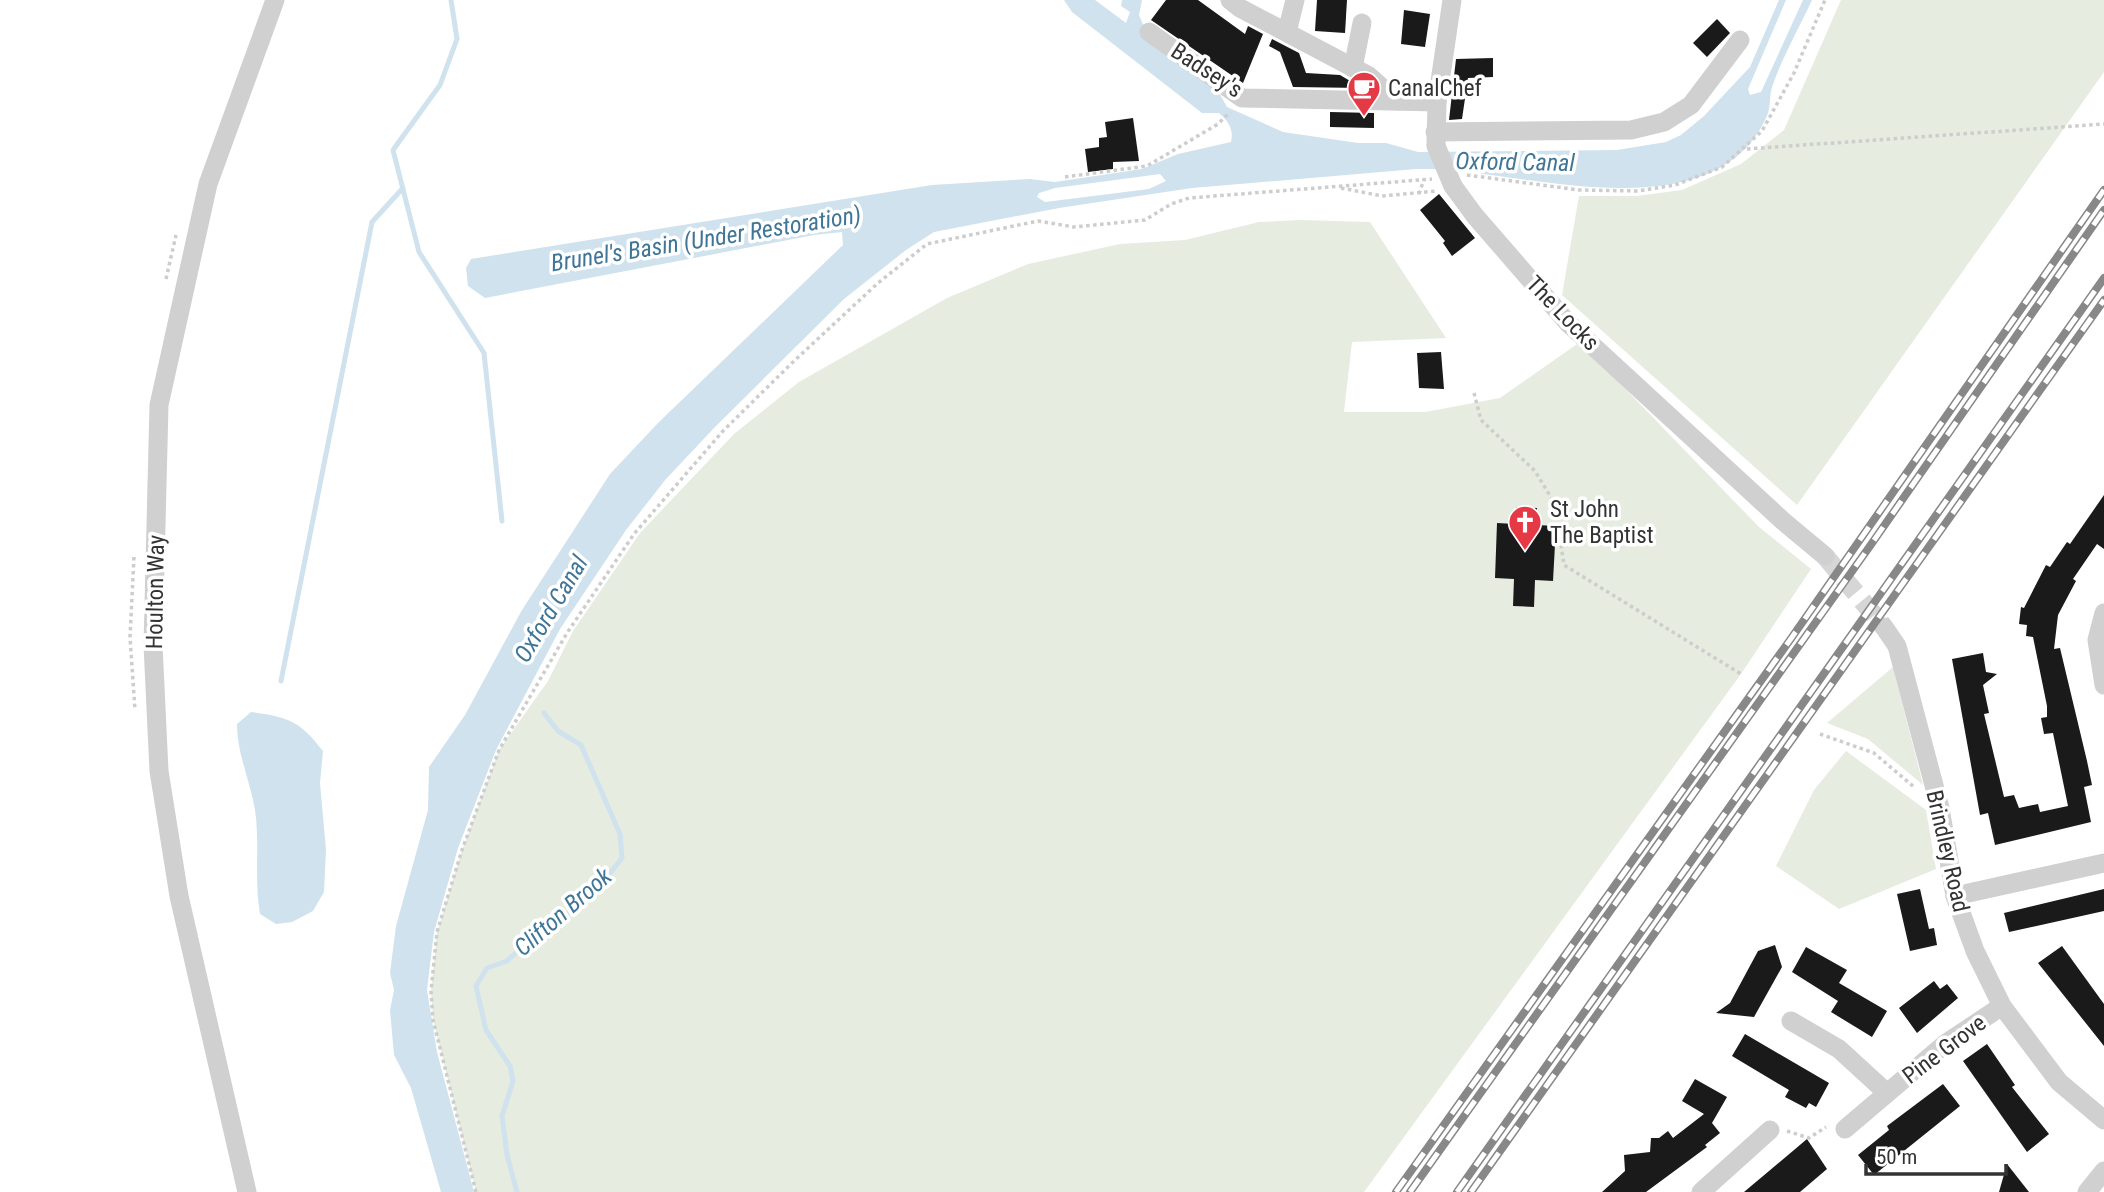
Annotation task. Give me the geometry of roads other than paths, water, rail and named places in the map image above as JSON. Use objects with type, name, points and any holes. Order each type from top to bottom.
[{"type":"street","name":"Houlton Way","points":[[247,1192],[179,896],[159,771],[153,645],[159,405],[208,184],[275,0]]},
{"type":"street","points":[[1230,0],[1369,76],[1397,102]]},
{"type":"street","points":[[1287,32],[1295,0]]},
{"type":"street","name":"The Locks","points":[[1452,0],[1437,102],[1435,139],[1453,182],[1568,323],[1783,521],[1825,556]]},
{"type":"street","points":[[1353,68],[1362,23]]},
{"type":"street","name":"Badsey's","points":[[1149,32],[1242,98],[1437,102]]},
{"type":"street","points":[[1435,139],[1631,130],[1664,122],[1691,105],[1740,40]]},
{"type":"street","points":[[2104,613],[2097,640],[2104,685]]},
{"type":"street","name":"Brindley Road","points":[[1884,627],[1897,646],[1940,808],[1955,896],[1975,951],[2002,1006],[2059,1082],[2104,1120]]},
{"type":"street","points":[[1955,896],[2104,863]]},
{"type":"street","name":"Pine Grove","points":[[1845,1129],[1945,1044],[2002,1006]]},
{"type":"street","name":"Pine Grove","points":[[1791,1021],[1839,1049],[1887,1093]]},
{"type":"street","points":[[1701,1192],[1770,1130]]},
{"type":"street","points":[[2087,1192],[2104,1171]]},
{"type":"water","points":[[1064,0],[1095,0],[1126,23],[1130,12],[1121,6],[1122,0],[1142,0],[1139,15],[1145,29],[1218,91],[1227,107],[1283,132],[1358,143],[1386,143],[1418,152],[1617,150],[1666,142],[1681,135],[1704,116],[1750,67],[1779,0],[1786,0],[1748,89],[1750,95],[1761,92],[1803,0],[1812,0],[1776,76],[1766,118],[1744,150],[1714,171],[1678,183],[1639,188],[1597,187],[1483,174],[1468,169],[1416,169],[1192,188],[1059,208],[934,232],[906,250],[844,299],[715,427],[666,479],[626,530],[560,629],[496,750],[458,848],[434,932],[427,990],[437,1052],[474,1192],[441,1192],[411,1088],[394,1055],[390,1010],[394,990],[390,973],[396,926],[428,810],[429,767],[465,715],[522,610],[610,474],[659,422],[843,245],[842,232],[814,235],[485,298],[468,286],[466,268],[471,259],[932,185],[1030,179],[1055,182],[1142,169],[1178,154],[1231,142],[1230,126],[1219,113],[1202,113],[1072,12]],"holes":[[[1160,174],[1166,181],[1149,189],[1045,202],[1037,197],[1039,193],[1055,188]]]},
{"type":"water","points":[[251,712],[293,722],[323,751],[320,783],[326,850],[324,892],[313,911],[292,922],[276,924],[260,914],[255,810],[239,746],[237,724]]},
{"type":"waterway","name":"Clifton Brook","points":[[451,0],[457,39],[440,85],[393,150],[419,252],[484,353],[502,521]]},
{"type":"waterway","points":[[281,681],[372,222],[403,188]]},
{"type":"waterway","name":"Clifton Brook","points":[[517,1192],[507,1155],[502,1116],[513,1081],[510,1066],[486,1030],[476,986],[487,968],[507,961],[543,928],[561,919],[600,886],[622,858],[620,834],[581,745],[558,731],[544,713]]},
{"type":"tunnel","points":[[1825,556],[1884,627]]},
{"type":"railway","points":[[1396,1192],[1790,640],[2104,190]]},
{"type":"railway","points":[[1410,1192],[1870,546],[2104,210]]},
{"type":"railway","points":[[1457,1192],[2104,278]]},
{"type":"railway","points":[[1471,1192],[2104,300]]},
{"type":"place","name":"CanalChef","points":[[1364,118]]},
{"type":"place","name":"St John The Baptist","points":[[1525,552]]},
{"type":"water label","name":"Oxford Canal","points":[[1515,162]]},
{"type":"water label","name":"Brunel's Basin (Under Restoration)","points":[[706,239]]},
{"type":"water label","name":"Oxford Canal","points":[[551,609]]}]
